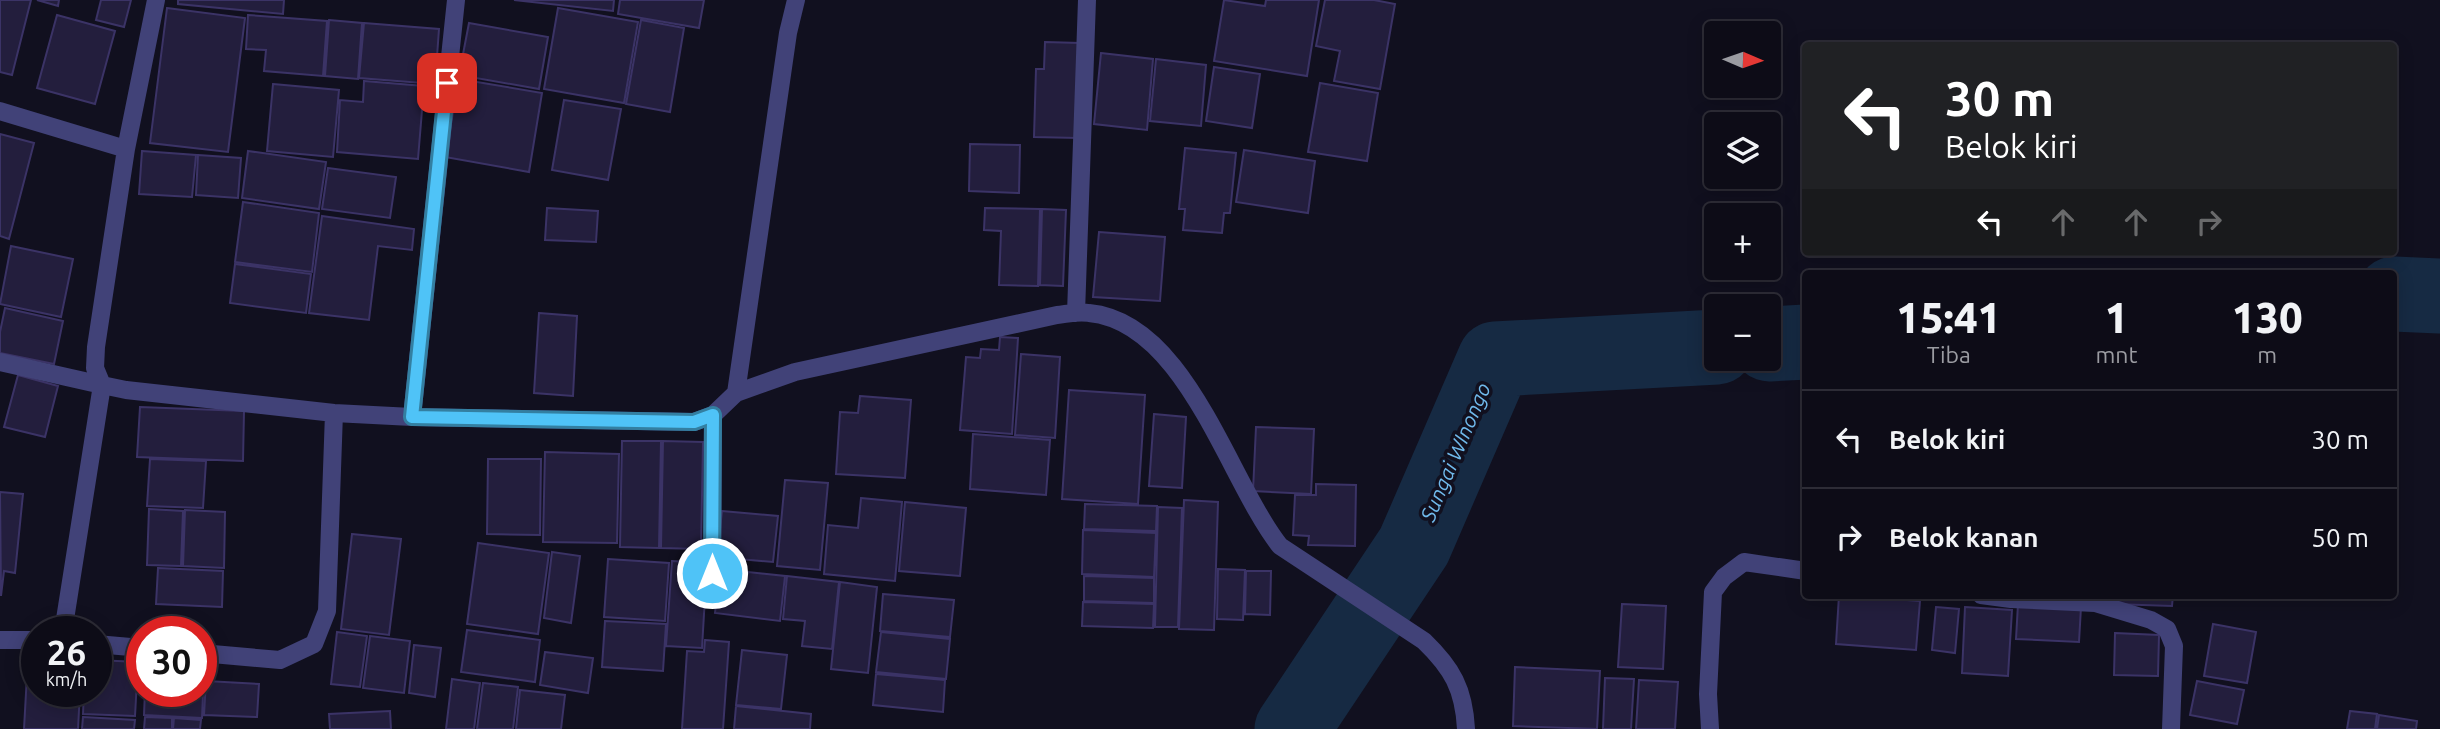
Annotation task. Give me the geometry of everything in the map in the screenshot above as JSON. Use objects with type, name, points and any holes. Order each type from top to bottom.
[{"type":"street","points":[[66,616],[102,385],[95,368],[96,347],[126,149],[156,0]]},
{"type":"street","points":[[412,417],[456,0]]},
{"type":"street","points":[[736,393],[788,33],[796,0]]},
{"type":"street","points":[[1076,313],[1087,0]]},
{"type":"street","points":[[0,111],[126,149]]},
{"type":"street","points":[[0,362],[126,390],[334,413],[694,422],[713,415],[736,393],[794,372],[1076,313],[1098,314],[1120,322],[1166,357],[1190,388],[1265,527],[1280,546],[1424,641],[1452,672],[1465,709],[1466,729]]},
{"type":"street","points":[[217,654],[280,660],[314,644],[327,611],[334,413]]},
{"type":"street","points":[[712,599],[713,415]]},
{"type":"street","points":[[1710,729],[1708,694],[1713,592],[1724,577],[1744,562],[1802,570]]},
{"type":"street","points":[[2011,599],[2095,603],[2151,620],[2166,629],[2174,646],[2171,729]]},
{"type":"street","points":[[0,640],[21,640]]},
{"type":"building","points":[[0,0],[31,0],[12,75],[0,72]]},
{"type":"building","points":[[37,0],[59,0],[58,6]]},
{"type":"building","points":[[101,0],[131,0],[124,27],[96,20]]},
{"type":"building","points":[[178,0],[284,0],[283,14],[178,4]]},
{"type":"building","points":[[514,0],[614,0],[613,11]]},
{"type":"building","points":[[620,0],[704,0],[699,28],[618,14]]},
{"type":"building","points":[[1224,0],[1265,6],[1266,0],[1319,0],[1307,76],[1214,61]]},
{"type":"building","points":[[1325,0],[1374,0],[1395,4],[1380,89],[1334,81],[1340,51],[1316,46]]},
{"type":"building","points":[[167,8],[245,18],[228,152],[150,143]]},
{"type":"building","points":[[558,8],[638,22],[624,103],[544,89]]},
{"type":"building","points":[[57,15],[115,31],[95,104],[37,88]]},
{"type":"building","points":[[248,15],[327,21],[323,76],[264,71],[266,50],[246,49]]},
{"type":"building","points":[[329,20],[362,23],[358,79],[325,76]]},
{"type":"building","points":[[641,20],[684,28],[670,112],[626,104]]},
{"type":"building","points":[[364,23],[439,29],[435,84],[359,78]]},
{"type":"building","points":[[469,23],[548,37],[539,89],[459,75]]},
{"type":"building","points":[[1045,42],[1080,43],[1078,138],[1034,137],[1036,69],[1044,69]]},
{"type":"building","points":[[1101,53],[1153,59],[1147,130],[1094,124]]},
{"type":"building","points":[[1156,59],[1206,65],[1201,126],[1150,121]]},
{"type":"building","points":[[1214,67],[1260,74],[1252,128],[1206,121]]},
{"type":"building","points":[[459,79],[542,93],[529,172],[445,157]]},
{"type":"building","points":[[364,81],[424,86],[418,159],[337,152],[340,100],[363,102]]},
{"type":"building","points":[[1320,83],[1378,93],[1367,161],[1308,152]]},
{"type":"building","points":[[273,84],[339,90],[333,157],[267,151]]},
{"type":"building","points":[[564,100],[621,109],[608,180],[552,170]]},
{"type":"building","points":[[0,134],[34,143],[9,239],[0,236]]},
{"type":"building","points":[[970,144],[1020,145],[1019,193],[969,191]]},
{"type":"building","points":[[1185,148],[1236,153],[1230,213],[1224,213],[1222,233],[1183,230],[1185,209],[1179,209]]},
{"type":"building","points":[[1244,150],[1315,161],[1308,213],[1236,202]]},
{"type":"building","points":[[142,151],[196,155],[192,197],[139,194]]},
{"type":"building","points":[[248,151],[326,162],[319,209],[242,198]]},
{"type":"building","points":[[198,155],[241,158],[238,198],[196,195]]},
{"type":"building","points":[[328,168],[396,177],[390,218],[322,209]]},
{"type":"building","points":[[243,202],[319,213],[312,272],[235,262]]},
{"type":"building","points":[[547,208],[598,211],[596,242],[545,240]]},
{"type":"building","points":[[985,208],[1040,209],[1038,286],[999,285],[1001,231],[984,230]]},
{"type":"building","points":[[1042,209],[1066,210],[1063,286],[1040,285]]},
{"type":"building","points":[[322,216],[414,229],[412,250],[378,246],[369,320],[309,313]]},
{"type":"building","points":[[1099,232],[1165,237],[1160,301],[1093,297]]},
{"type":"building","points":[[11,246],[73,259],[61,317],[0,304]]},
{"type":"building","points":[[235,264],[311,274],[306,313],[230,303]]},
{"type":"building","points":[[5,308],[63,321],[54,364],[0,353],[0,332]]},
{"type":"building","points":[[539,313],[577,316],[573,396],[534,393]]},
{"type":"building","points":[[1000,337],[1018,338],[1012,434],[960,430],[966,357],[980,358],[981,349],[999,350]]},
{"type":"building","points":[[1021,354],[1060,357],[1055,438],[1015,435]]},
{"type":"building","points":[[18,375],[58,386],[45,437],[4,427]]},
{"type":"building","points":[[1069,390],[1145,395],[1138,504],[1062,499]]},
{"type":"building","points":[[860,396],[911,400],[905,478],[836,474],[840,412],[858,413]]},
{"type":"building","points":[[140,407],[244,411],[243,461],[137,457]]},
{"type":"building","points":[[1154,414],[1186,417],[1182,488],[1149,486]]},
{"type":"building","points":[[1256,427],[1314,429],[1311,494],[1253,491]]},
{"type":"building","points":[[973,434],[1050,440],[1046,495],[970,489]]},
{"type":"building","points":[[622,441],[661,441],[659,548],[620,547]]},
{"type":"building","points":[[663,441],[703,442],[701,549],[661,548]]},
{"type":"building","points":[[545,452],[619,454],[617,543],[543,542]]},
{"type":"building","points":[[150,459],[206,461],[203,508],[147,506]]},
{"type":"building","points":[[488,459],[541,459],[540,535],[487,534]]},
{"type":"building","points":[[785,480],[828,483],[820,570],[777,566]]},
{"type":"building","points":[[1316,484],[1356,485],[1355,546],[1308,545],[1309,536],[1293,535],[1295,495],[1316,495]]},
{"type":"building","points":[[0,492],[23,494],[15,573],[4,571],[1,596]]},
{"type":"building","points":[[861,498],[902,502],[895,581],[824,574],[828,525],[858,528]]},
{"type":"building","points":[[1184,500],[1218,502],[1214,630],[1179,629]]},
{"type":"building","points":[[905,502],[966,508],[960,576],[899,571]]},
{"type":"building","points":[[1085,504],[1157,506],[1156,531],[1084,529]]},
{"type":"building","points":[[1158,507],[1182,508],[1178,627],[1155,627]]},
{"type":"building","points":[[149,509],[183,511],[181,566],[147,565]]},
{"type":"building","points":[[185,510],[225,512],[224,568],[183,566]]},
{"type":"building","points":[[722,511],[778,516],[773,562],[717,557]]},
{"type":"building","points":[[1083,530],[1156,533],[1154,577],[1082,574]]},
{"type":"building","points":[[352,534],[401,539],[389,635],[341,629]]},
{"type":"building","points":[[478,543],[549,553],[538,634],[467,624]]},
{"type":"building","points":[[552,552],[580,556],[571,623],[544,618]]},
{"type":"building","points":[[608,559],[669,563],[665,621],[604,617]]},
{"type":"building","points":[[672,561],[707,563],[702,648],[666,646]]},
{"type":"building","points":[[158,568],[223,571],[222,607],[156,604]]},
{"type":"building","points":[[720,569],[785,576],[780,621],[715,613]]},
{"type":"building","points":[[1218,569],[1245,570],[1243,620],[1217,619]]},
{"type":"building","points":[[1246,571],[1271,571],[1270,615],[1245,614]]},
{"type":"building","points":[[787,576],[839,582],[832,649],[802,646],[805,621],[783,619]]},
{"type":"building","points":[[1084,576],[1154,578],[1154,603],[1084,601]]},
{"type":"building","points":[[840,582],[877,587],[868,673],[831,669]]},
{"type":"building","points":[[883,594],[954,600],[950,637],[880,631]]},
{"type":"building","points":[[1839,599],[1920,601],[1916,650],[1836,644]]},
{"type":"building","points":[[2114,599],[2173,599],[2172,606],[2113,604]]},
{"type":"building","points":[[1083,602],[1154,604],[1153,628],[1082,626]]},
{"type":"building","points":[[1622,604],[1666,606],[1663,669],[1618,667]]},
{"type":"building","points":[[2018,604],[2081,607],[2079,642],[2016,639]]},
{"type":"building","points":[[1936,607],[1959,609],[1955,653],[1932,650]]},
{"type":"building","points":[[1965,607],[2012,610],[2008,676],[1962,673]]},
{"type":"building","points":[[605,621],[666,624],[663,671],[602,667]]},
{"type":"building","points":[[2213,624],[2256,632],[2247,683],[2204,676]]},
{"type":"building","points":[[467,630],[540,640],[535,682],[461,672]]},
{"type":"building","points":[[337,632],[367,636],[360,687],[331,684]]},
{"type":"building","points":[[881,632],[950,639],[946,679],[876,672]]},
{"type":"building","points":[[2115,633],[2159,635],[2158,676],[2114,675]]},
{"type":"building","points":[[370,636],[410,641],[404,693],[363,688]]},
{"type":"building","points":[[705,640],[729,642],[723,729],[682,729],[687,651],[704,652]]},
{"type":"building","points":[[414,645],[441,648],[435,697],[409,693]]},
{"type":"building","points":[[742,650],[787,655],[781,709],[736,705]]},
{"type":"building","points":[[545,652],[593,658],[588,693],[540,685]]},
{"type":"building","points":[[112,661],[126,661],[126,707],[136,707],[135,716],[83,714],[83,707],[112,707]]},
{"type":"building","points":[[1515,667],[1600,671],[1597,729],[1513,726]]},
{"type":"building","points":[[876,674],[945,680],[943,712],[873,705]]},
{"type":"building","points":[[1605,678],[1634,679],[1631,729],[1603,729]]},
{"type":"building","points":[[452,679],[480,683],[474,729],[446,729]]},
{"type":"building","points":[[1639,680],[1678,682],[1675,729],[1636,729]]},
{"type":"building","points":[[2197,681],[2244,690],[2237,724],[2190,715]]},
{"type":"building","points":[[217,682],[259,684],[257,717],[204,715],[204,707],[217,707]]},
{"type":"building","points":[[483,683],[518,687],[513,729],[477,729]]},
{"type":"building","points":[[520,690],[565,695],[561,729],[516,729]]},
{"type":"building","points":[[736,706],[811,714],[810,729],[734,729]]},
{"type":"building","points":[[25,707],[79,707],[78,729],[24,729]]},
{"type":"building","points":[[144,707],[202,707],[202,718],[144,715]]},
{"type":"building","points":[[390,711],[391,729],[330,729],[329,714]]},
{"type":"building","points":[[2350,711],[2377,714],[2375,729],[2347,729]]},
{"type":"building","points":[[2379,715],[2417,721],[2416,729],[2377,729]]},
{"type":"building","points":[[83,717],[135,720],[134,729],[82,729]]},
{"type":"building","points":[[145,717],[172,718],[172,729],[144,729]]},
{"type":"building","points":[[174,718],[201,720],[200,729],[173,729]]},
{"type":"waterway","name":"Sungai WInongo","points":[[2397,294],[2440,296]]},
{"type":"waterway","name":"Sungai WInongo","points":[[1781,343],[1802,342]]},
{"type":"waterway","name":"Sungai WInongo","points":[[1292,729],[1414,546],[1495,359],[1704,348]]},
{"type":"route","points":[[447,83],[412,417],[694,422],[713,415],[712,573]]}]
